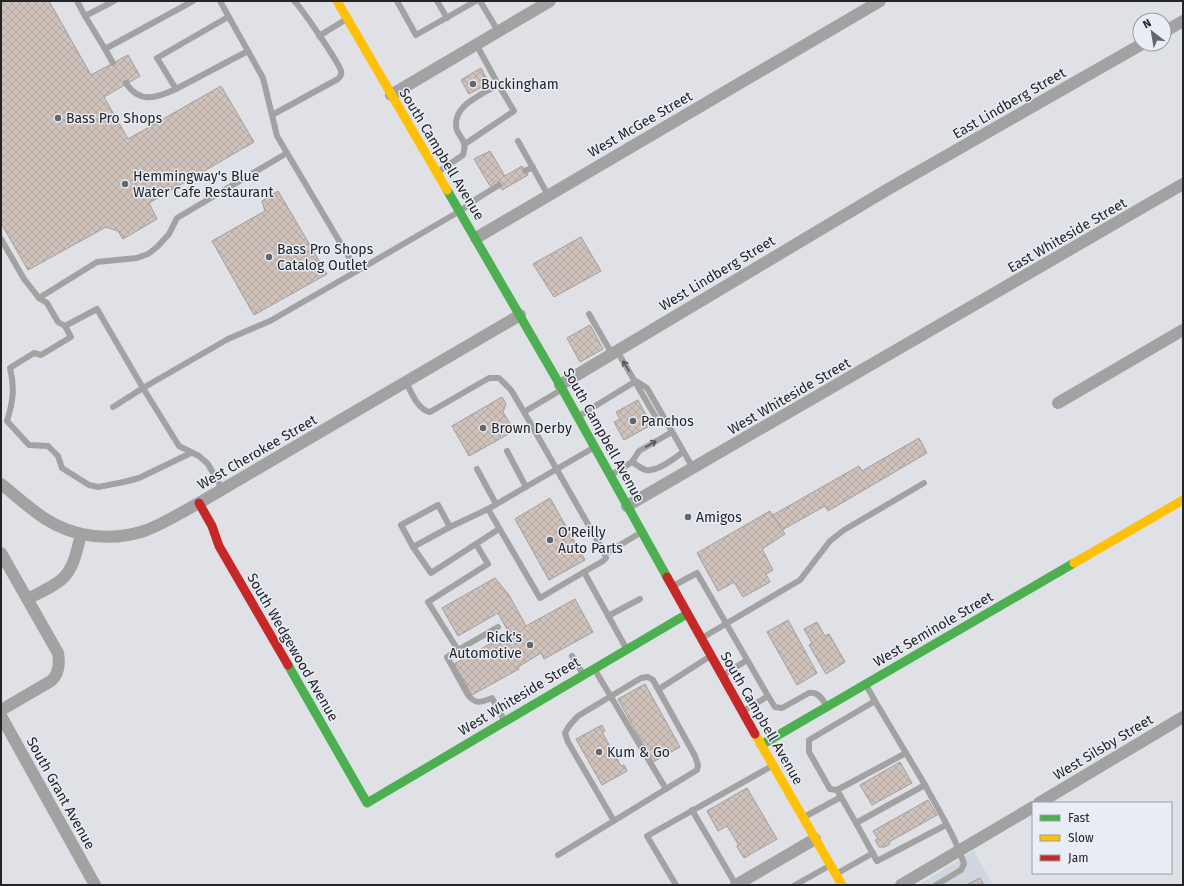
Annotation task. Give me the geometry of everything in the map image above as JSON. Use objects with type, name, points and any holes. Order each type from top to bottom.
[{"type":"street","name":"South Campbell Avenue","points":[[337,1],[520,315],[742,712],[842,885]]},
{"type":"street","points":[[391,95],[550,1]]},
{"type":"street","name":"West McGee Street","points":[[476,238],[880,1]]},
{"type":"street","points":[[1172,27],[1183,21]]},
{"type":"street","name":"East Lindberg Street","points":[[890,188],[1132,50]]},
{"type":"street","name":"East Whiteside Street","points":[[966,311],[1183,184]]},
{"type":"street","name":"West Lindberg Street","points":[[561,387],[615,352],[890,188]]},
{"type":"street","name":"West Whiteside Street","points":[[627,506],[966,311]]},
{"type":"street","name":"West Cherokee Street","points":[[1,484],[44,518],[62,528],[81,534],[98,536],[116,537],[138,533],[159,524],[198,503],[520,315]]},
{"type":"street","points":[[1058,404],[1183,330]]},
{"type":"street","name":"West Seminole Street","points":[[761,745],[1183,500]]},
{"type":"street","name":"South Wedgewood Avenue","points":[[198,503],[212,526],[218,546],[367,803]]},
{"type":"street","points":[[28,599],[55,584],[66,574],[73,561],[81,534]]},
{"type":"street","points":[[1,553],[58,653],[59,667],[54,679],[1,710]]},
{"type":"street","name":"West Whiteside Street","points":[[367,803],[687,614]]},
{"type":"street","name":"South Grant Avenue","points":[[1,716],[95,885]]},
{"type":"street","name":"West Silsby Street","points":[[1041,802],[1183,717]]},
{"type":"street","points":[[901,885],[1032,808]]},
{"type":"street","points":[[736,885],[815,840]]},
{"type":"lane","points":[[77,1],[113,63]]},
{"type":"lane","points":[[85,16],[114,1]]},
{"type":"lane","points":[[104,49],[193,1]]},
{"type":"lane","points":[[220,1],[263,78],[277,136],[356,271]]},
{"type":"lane","points":[[272,115],[338,79],[341,75],[341,71],[304,12],[294,1]]},
{"type":"lane","points":[[397,1],[416,35],[476,1]]},
{"type":"lane","points":[[437,1],[447,18]]},
{"type":"lane","points":[[480,1],[498,32]]},
{"type":"lane","points":[[176,89],[157,58],[228,17]]},
{"type":"lane","points":[[319,36],[347,19]]},
{"type":"lane","points":[[465,144],[514,111],[476,44]]},
{"type":"lane","points":[[126,83],[130,90],[141,96],[153,98],[176,89],[248,51]]},
{"type":"lane","points":[[437,172],[463,156],[465,144],[456,127],[458,114],[469,101],[488,92],[498,84]]},
{"type":"lane","points":[[518,141],[548,195]]},
{"type":"lane","points":[[39,298],[97,262],[137,258],[148,254],[169,234],[177,218],[287,153]]},
{"type":"lane","points":[[525,171],[533,167]]},
{"type":"lane","points":[[113,407],[228,339],[270,321],[460,211],[499,185]]},
{"type":"lane","points":[[1,239],[24,279],[39,298],[47,303],[58,322],[65,326],[71,337],[41,355],[34,353],[10,368],[13,383],[13,401],[7,421],[29,445],[48,446],[58,456],[62,468],[89,485],[98,486],[138,478],[191,453]]},
{"type":"lane","points":[[65,326],[97,309],[179,446],[199,456],[208,464],[222,489]]},
{"type":"lane","points":[[589,314],[636,381],[647,388],[692,468]]},
{"type":"lane","points":[[406,382],[421,408],[426,412],[430,412],[489,378],[499,378],[511,390],[606,558],[540,598],[488,509]]},
{"type":"lane","points":[[578,417],[636,381]]},
{"type":"lane","points":[[524,412],[561,387]]},
{"type":"lane","points":[[610,475],[632,462],[639,451],[672,432]]},
{"type":"lane","points":[[413,547],[488,509],[595,447]]},
{"type":"lane","points":[[507,451],[526,487]]},
{"type":"lane","points":[[632,462],[646,470],[658,468],[683,452]]},
{"type":"lane","points":[[477,469],[496,504]]},
{"type":"lane","points":[[701,638],[800,580],[830,541],[844,530],[924,482]]},
{"type":"lane","points":[[450,527],[438,505],[401,525],[413,547],[431,573],[499,529]]},
{"type":"lane","points":[[605,554],[641,532]]},
{"type":"lane","points":[[458,650],[428,602],[488,564],[476,544]]},
{"type":"lane","points":[[584,572],[627,650]]},
{"type":"lane","points":[[672,587],[697,573],[775,707],[782,708],[812,692],[820,696],[828,706]]},
{"type":"lane","points":[[608,616],[640,599]]},
{"type":"lane","points":[[498,627],[446,657],[472,700],[482,702],[492,698],[505,721]]},
{"type":"lane","points":[[572,656],[583,675]]},
{"type":"lane","points":[[659,689],[711,656]]},
{"type":"lane","points":[[722,676],[747,660]]},
{"type":"lane","points":[[594,669],[666,789]]},
{"type":"lane","points":[[558,855],[614,821],[697,770],[698,765],[695,756],[659,689],[653,680],[648,677],[641,678],[578,716],[565,733],[568,742],[614,821]]},
{"type":"lane","points":[[866,684],[925,785],[960,850],[964,864],[963,868],[936,885]]},
{"type":"lane","points":[[742,712],[768,696]]},
{"type":"lane","points":[[875,701],[810,740],[809,752],[830,789],[838,790],[906,752]]},
{"type":"lane","points":[[676,885],[647,836],[773,765]]},
{"type":"lane","points":[[856,823],[925,785]]},
{"type":"lane","points":[[838,790],[877,861],[946,825]]},
{"type":"lane","points":[[803,818],[841,797]]},
{"type":"lane","points":[[692,810],[736,885]]},
{"type":"lane","points":[[835,875],[873,853]]},
{"type":"lane","points":[[795,885],[830,866]]},
{"type":"shaded area","points":[[974,851],[993,885],[918,885]]},
{"type":"building","name":"Bass Pro Shops","points":[[1,1],[49,1],[91,75],[128,55],[140,76],[104,97],[128,139],[221,86],[254,142],[149,203],[157,219],[123,239],[118,231],[106,227],[28,270],[1,223]]},
{"type":"building","points":[[481,68],[489,83],[469,94],[461,80]]},
{"type":"building","points":[[490,151],[505,176],[522,166],[528,175],[502,190],[497,181],[490,186],[474,159]]},
{"type":"building","name":"Bass Pro Shops Catalog Outlet","points":[[278,191],[327,274],[254,315],[212,241],[265,211],[262,201]]},
{"type":"building","points":[[581,237],[601,271],[554,297],[533,264]]},
{"type":"building","points":[[590,325],[603,349],[580,362],[567,338]]},
{"type":"building","name":"Brown Derby","points":[[502,397],[506,404],[503,412],[514,431],[469,456],[452,426]]},
{"type":"building","name":"Panchos","points":[[638,400],[651,425],[624,440],[614,422],[620,419],[616,412]]},
{"type":"building","points":[[919,438],[927,453],[828,511],[825,506],[782,530],[773,515],[859,466],[862,471]]},
{"type":"building","name":"O'Reilly Auto Parts","points":[[550,498],[585,560],[549,580],[515,519]]},
{"type":"building","points":[[770,511],[785,534],[762,549],[773,570],[766,574],[770,582],[743,597],[734,582],[718,591],[697,553]]},
{"type":"building","name":"Rick's Automotive","points":[[495,578],[509,595],[526,626],[575,599],[593,632],[544,659],[541,653],[518,667],[519,669],[472,695],[454,664],[509,633],[498,613],[458,636],[442,608]]},
{"type":"building","points":[[788,620],[817,673],[797,685],[767,632]]},
{"type":"building","points":[[817,622],[825,636],[829,634],[845,662],[826,674],[809,645],[812,643],[804,629]]},
{"type":"building","name":"Kum & Go","points":[[645,684],[680,747],[653,762],[618,699]]},
{"type":"building","name":"Kum & Go","points":[[602,725],[605,731],[602,732],[621,766],[624,765],[627,771],[602,785],[576,739]]},
{"type":"building","points":[[900,762],[912,783],[872,805],[860,785]]},
{"type":"building","points":[[747,788],[777,839],[744,858],[737,847],[738,844],[727,826],[718,831],[707,811]]},
{"type":"building","points":[[928,800],[937,815],[889,842],[890,844],[885,847],[879,847],[875,840],[878,839],[873,831]]},
{"type":"building","points":[[980,878],[984,885],[966,885]]},
{"type":"traffic: fast","points":[[447,190],[560,385],[667,577]]},
{"type":"traffic: fast","points":[[761,745],[1074,563]]},
{"type":"traffic: fast","points":[[288,665],[367,803],[687,614]]},
{"type":"traffic: slow","points":[[337,1],[447,190]]},
{"type":"traffic: slow","points":[[1074,563],[1183,500]]},
{"type":"traffic: slow","points":[[755,734],[842,885]]},
{"type":"traffic: jam","points":[[199,503],[212,526],[219,546],[288,665]]},
{"type":"traffic: jam","points":[[667,577],[755,734]]},
{"type":"place","name":"Buckingham","points":[[473,84]]},
{"type":"place","name":"Bass Pro Shops","points":[[58,118]]},
{"type":"place","name":"Hemmingway's Blue Water Cafe Restaurant","points":[[125,184]]},
{"type":"place","name":"Bass Pro Shops Catalog Outlet","points":[[269,257]]},
{"type":"place","name":"Panchos","points":[[633,421]]},
{"type":"place","name":"Brown Derby","points":[[483,428]]},
{"type":"place","name":"Amigos","points":[[688,517]]},
{"type":"place","name":"O'Reilly Auto Parts","points":[[550,540]]},
{"type":"place","name":"Rick's Automotive","points":[[530,645]]},
{"type":"place","name":"Kum & Go","points":[[599,752]]}]
